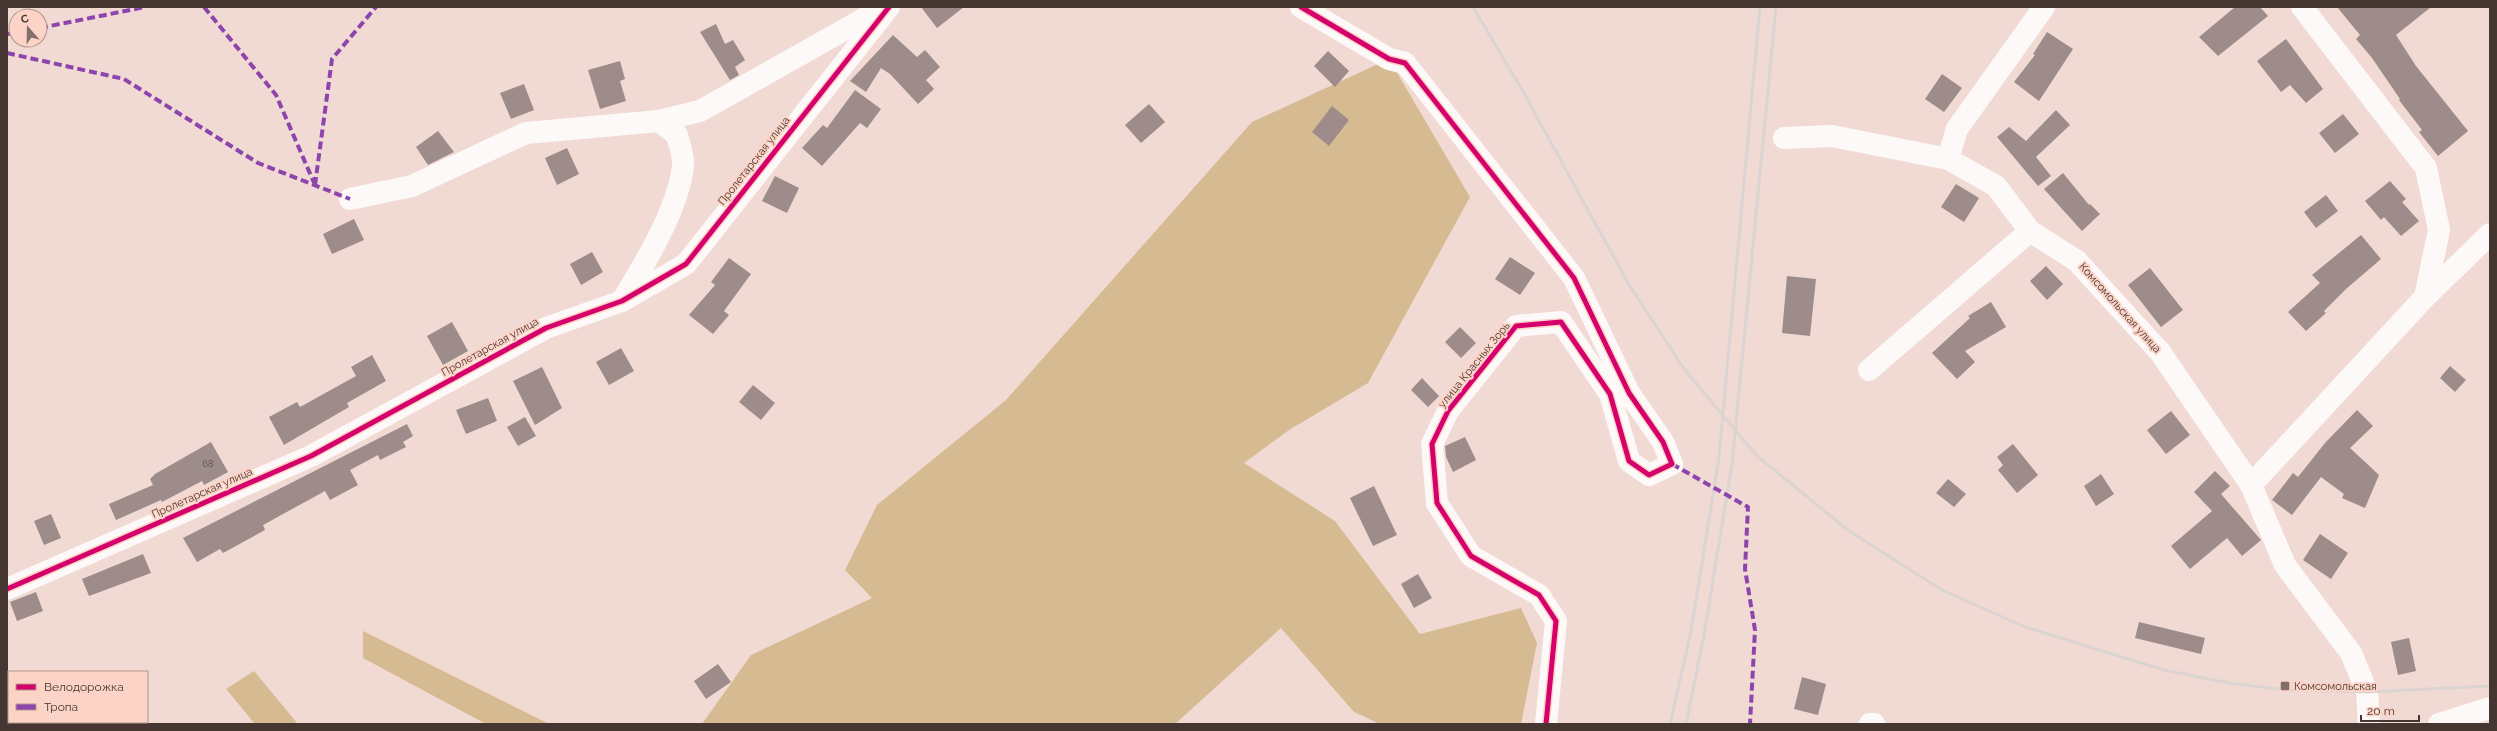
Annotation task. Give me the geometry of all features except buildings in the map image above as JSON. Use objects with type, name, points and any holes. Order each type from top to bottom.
[{"type":"street","points":[[350,199],[412,186],[526,133],[659,121],[700,111],[885,7]]},
{"type":"street","name":"Пролетарская улица","points":[[7,589],[311,456],[546,328],[622,302],[686,264],[889,7]]},
{"type":"street","points":[[1948,159],[1957,129],[2044,7]]},
{"type":"street","points":[[2302,7],[2426,168],[2439,230],[2425,297]]},
{"type":"street","name":"улица Красных Зорь","points":[[1306,8],[1389,58],[1405,63],[1574,278],[1629,393],[1662,442],[1672,464],[1649,475],[1629,461],[1610,394],[1561,322],[1516,326],[1448,411],[1432,444],[1437,503],[1471,556],[1539,595],[1556,621],[1546,724]]},
{"type":"street","points":[[622,302],[648,258],[671,208],[683,164],[677,135],[659,121]]},
{"type":"street","name":"Комсомольская улица","points":[[1784,138],[1832,136],[1948,159],[1996,186],[2030,231],[2077,261],[2160,352],[2251,485],[2285,565],[2351,653],[2367,692],[2369,724]]},
{"type":"street","points":[[1869,370],[2030,231]]},
{"type":"street","points":[[2251,485],[2425,297],[2490,234]]},
{"type":"street","points":[[2439,724],[2490,708]]},
{"type":"shaded area","points":[[1389,59],[1470,197],[1368,383],[1289,430],[1244,463],[1335,521],[1420,634],[1521,608],[1537,643],[1521,724],[1380,724],[1354,712],[1281,628],[1175,724],[1042,724],[1039,722],[1039,724],[702,724],[751,655],[872,598],[845,570],[877,505],[1006,400],[1252,122]]},
{"type":"shaded area","points":[[363,631],[549,724],[486,724],[363,658]]},
{"type":"shaded area","points":[[254,671],[298,724],[255,724],[226,689]]},
{"type":"railway","points":[[1473,7],[1521,88],[1628,283],[1684,369],[1757,456],[1849,531],[1942,590],[2025,627],[2164,670],[2229,683],[2286,690],[2367,692],[2490,686]]},
{"type":"railway","points":[[1670,724],[1691,632],[1719,457],[1760,7]]},
{"type":"railway","points":[[1686,724],[1704,635],[1732,464],[1776,7]]},
{"type":"marked path","points":[[48,26],[145,7]]},
{"type":"marked path","points":[[204,7],[276,95],[315,185]]},
{"type":"marked path","points":[[315,185],[332,59],[376,7]]},
{"type":"marked path","points":[[7,53],[124,79],[258,163],[350,199]]},
{"type":"marked path","points":[[1672,464],[1748,507],[1745,569],[1755,630],[1750,724]]},
{"type":"cycle path","points":[[7,589],[311,456],[546,328],[622,301],[686,264],[889,7]]},
{"type":"cycle path","points":[[1301,7],[1389,59],[1405,63],[1574,278],[1629,393],[1663,442],[1672,464],[1649,475],[1629,461],[1610,394],[1561,322],[1516,326],[1448,411],[1432,444],[1437,503],[1471,556],[1539,595],[1556,621],[1546,724]]},
{"type":"place","name":"Комсомольская","points":[[2285,686]]}]
